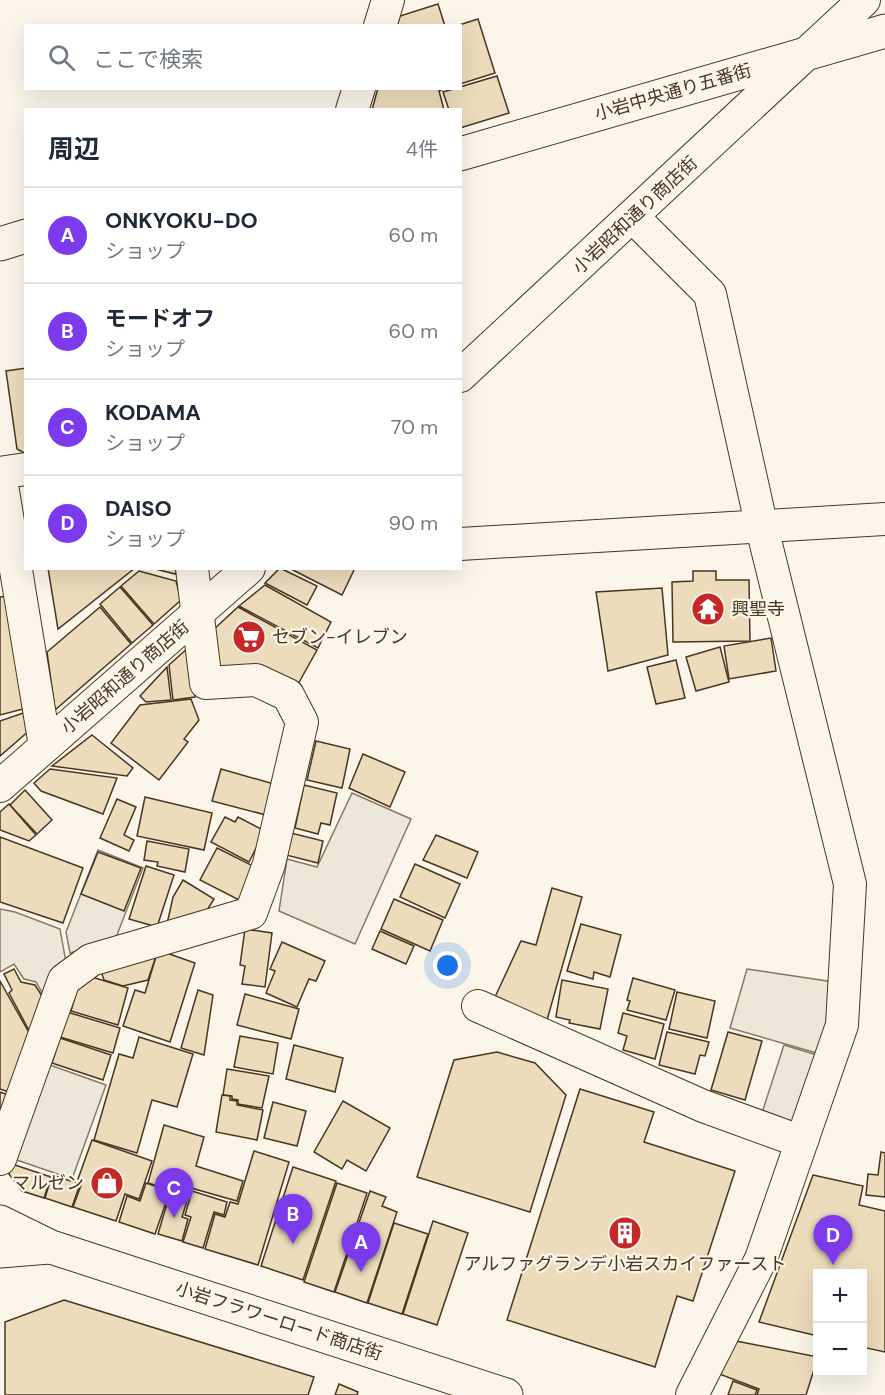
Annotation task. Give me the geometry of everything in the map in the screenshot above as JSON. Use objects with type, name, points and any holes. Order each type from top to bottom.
[{"type":"street","points":[[381,24],[388,0]]},
{"type":"street","name":"小岩昭和通り商店街","points":[[462,374],[864,0]]},
{"type":"street","name":"小岩中央通り五番街","points":[[462,153],[885,31]]},
{"type":"street","points":[[353,108],[358,90]]},
{"type":"street","points":[[633,217],[710,294],[762,528],[850,884],[842,1025],[761,1259],[692,1395]]},
{"type":"street","points":[[0,244],[24,237]]},
{"type":"street","points":[[24,469],[0,473],[45,746]]},
{"type":"street","points":[[462,544],[885,519]]},
{"type":"street","points":[[0,1159],[64,980],[91,960],[251,913],[269,864],[302,722],[288,695],[256,680],[206,683],[192,570]]},
{"type":"street","name":"小岩昭和通り商店街","points":[[0,786],[247,570]]},
{"type":"street","points":[[478,1006],[703,1106],[791,1138],[803,1138]]},
{"type":"street","name":"小岩フラワーロード商店街","points":[[0,1222],[51,1246],[507,1395]]},
{"type":"street","points":[[0,1251],[51,1246]]},
{"type":"shaded area","points":[[352,793],[411,819],[355,944],[279,911],[287,859],[317,867]]},
{"type":"shaded area","points":[[98,850],[143,868],[115,940],[70,953],[66,932]]},
{"type":"shaded area","points":[[0,909],[15,912],[60,929],[66,962],[44,996],[36,982],[24,979],[14,964],[0,972]]},
{"type":"shaded area","points":[[747,969],[834,982],[830,1026],[820,1054],[730,1028]]},
{"type":"shaded area","points":[[784,1045],[820,1056],[798,1120],[781,1125],[760,1119]]},
{"type":"shaded area","points":[[47,1064],[106,1085],[72,1179],[14,1159]]},
{"type":"building","points":[[438,4],[444,24],[398,24],[400,16]]},
{"type":"building","points":[[478,19],[495,73],[462,83],[462,24]]},
{"type":"building","points":[[497,76],[509,113],[462,127],[462,108],[448,108],[443,92],[462,90],[462,86]]},
{"type":"building","points":[[377,90],[441,90],[439,91],[443,108],[373,108]]},
{"type":"building","points":[[24,368],[24,453],[17,449],[6,371]]},
{"type":"building","points":[[48,570],[132,570],[58,629]]},
{"type":"building","points":[[160,570],[177,570],[175,574]]},
{"type":"building","points":[[278,570],[284,570],[317,586],[307,605],[265,583]]},
{"type":"building","points":[[293,570],[354,570],[342,595]]},
{"type":"building","points":[[139,571],[176,581],[181,600],[154,624],[121,586]]},
{"type":"building","points":[[693,571],[716,571],[716,580],[749,580],[750,641],[673,642],[672,582],[693,581]]},
{"type":"building","points":[[265,585],[331,622],[318,648],[239,606]]},
{"type":"building","points":[[120,587],[153,625],[132,643],[100,604]]},
{"type":"building","points":[[662,588],[668,655],[608,671],[596,592]]},
{"type":"building","points":[[6,596],[23,709],[0,715],[0,597]]},
{"type":"building","points":[[100,607],[131,644],[55,710],[47,652]]},
{"type":"building","points":[[238,607],[317,650],[297,686],[214,666],[212,631]]},
{"type":"building","points":[[771,638],[776,671],[729,679],[724,646]]},
{"type":"building","points":[[190,646],[195,697],[173,700],[169,665]]},
{"type":"building","points":[[720,647],[729,682],[696,691],[686,657]]},
{"type":"building","points":[[676,660],[685,698],[656,704],[647,667]]},
{"type":"building","points":[[167,667],[171,700],[146,702],[140,696]]},
{"type":"building","points":[[191,699],[199,720],[184,739],[188,742],[159,780],[111,743],[140,705]]},
{"type":"building","points":[[29,711],[30,730],[0,756],[0,721]]},
{"type":"building","points":[[92,735],[133,768],[127,776],[52,766]]},
{"type":"building","points":[[316,741],[350,749],[342,788],[307,780]]},
{"type":"building","points":[[363,754],[405,772],[390,807],[349,788]]},
{"type":"building","points":[[50,769],[117,778],[103,814],[41,791],[34,783]]},
{"type":"building","points":[[221,769],[274,784],[266,815],[212,801]]},
{"type":"building","points":[[304,785],[337,793],[330,825],[321,823],[318,834],[295,828]]},
{"type":"building","points":[[25,790],[52,820],[37,834],[10,805]]},
{"type":"building","points":[[145,797],[212,813],[204,850],[137,836]]},
{"type":"building","points":[[117,799],[136,807],[124,835],[134,840],[129,851],[100,838]]},
{"type":"building","points":[[9,804],[36,835],[29,841],[0,830],[0,812]]},
{"type":"building","points":[[225,817],[235,822],[238,817],[265,831],[249,862],[211,842]]},
{"type":"building","points":[[291,833],[323,841],[318,863],[286,855]]},
{"type":"building","points":[[436,835],[478,852],[467,878],[423,860]]},
{"type":"building","points":[[0,837],[83,868],[63,923],[0,902]]},
{"type":"building","points":[[147,841],[189,849],[185,872],[157,866],[158,862],[144,860]]},
{"type":"building","points":[[217,848],[257,868],[241,901],[200,880]]},
{"type":"building","points":[[98,852],[141,868],[124,911],[81,894]]},
{"type":"building","points":[[415,864],[460,884],[445,918],[400,897]]},
{"type":"building","points":[[146,866],[174,875],[157,927],[129,919]]},
{"type":"building","points":[[183,880],[214,899],[204,915],[167,924],[173,897]]},
{"type":"building","points":[[552,888],[582,897],[547,1020],[495,997],[521,941],[536,945]]},
{"type":"building","points":[[394,899],[443,920],[430,951],[381,929]]},
{"type":"building","points":[[581,924],[621,935],[610,977],[594,972],[593,979],[567,971]]},
{"type":"building","points":[[245,929],[272,933],[265,987],[242,984],[245,966],[240,965]]},
{"type":"building","points":[[380,931],[414,946],[406,964],[372,949]]},
{"type":"building","points":[[282,942],[325,961],[316,981],[309,979],[297,1007],[266,993],[275,971],[270,969]]},
{"type":"building","points":[[158,950],[195,963],[170,1042],[123,1026],[135,990],[145,993]]},
{"type":"building","points":[[154,954],[155,959],[148,980],[123,986],[104,980],[100,968]]},
{"type":"building","points":[[14,969],[21,982],[35,985],[44,999],[32,1036],[9,993],[12,990],[4,974]]},
{"type":"building","points":[[85,975],[128,988],[118,1025],[71,1011],[79,983]]},
{"type":"building","points":[[633,978],[675,990],[666,1020],[627,1010],[630,1001],[627,1000]]},
{"type":"building","points":[[562,980],[608,989],[600,1029],[569,1023],[570,1020],[556,1017]]},
{"type":"building","points":[[0,981],[32,1038],[12,1093],[0,1089]]},
{"type":"building","points":[[198,990],[213,995],[204,1055],[181,1048]]},
{"type":"building","points":[[677,992],[715,1001],[707,1038],[669,1029]]},
{"type":"building","points":[[245,994],[299,1009],[291,1039],[237,1025]]},
{"type":"building","points":[[67,1012],[120,1028],[113,1053],[60,1037]]},
{"type":"building","points":[[623,1013],[664,1024],[655,1059],[623,1050],[627,1036],[618,1033]]},
{"type":"building","points":[[667,1032],[709,1042],[705,1056],[700,1055],[695,1074],[659,1065]]},
{"type":"building","points":[[728,1032],[762,1041],[745,1100],[711,1090]]},
{"type":"building","points":[[240,1036],[278,1043],[273,1074],[234,1067]]},
{"type":"building","points":[[139,1037],[193,1054],[177,1107],[152,1100],[137,1153],[94,1140],[119,1054],[133,1058]]},
{"type":"building","points":[[60,1038],[111,1055],[103,1080],[52,1063]]},
{"type":"building","points":[[294,1045],[343,1058],[335,1092],[286,1079]]},
{"type":"building","points":[[497,1052],[535,1063],[566,1095],[530,1212],[417,1177],[454,1060]]},
{"type":"building","points":[[227,1069],[269,1076],[262,1108],[238,1104],[238,1100],[232,1099],[232,1096],[223,1095]]},
{"type":"building","name":"アルファグランデ小岩スカイファースト","points":[[580,1089],[654,1112],[644,1142],[735,1171],[693,1301],[677,1296],[655,1367],[507,1320]]},
{"type":"building","points":[[0,1092],[11,1096],[0,1129]]},
{"type":"building","points":[[222,1095],[230,1096],[230,1100],[237,1101],[237,1105],[263,1110],[257,1140],[216,1132]]},
{"type":"building","points":[[343,1101],[390,1128],[366,1171],[347,1160],[342,1169],[314,1152]]},
{"type":"building","points":[[273,1102],[306,1111],[297,1146],[264,1138]]},
{"type":"building","points":[[164,1125],[204,1137],[196,1166],[243,1181],[237,1201],[191,1188],[182,1217],[188,1219],[182,1241],[158,1234],[171,1190],[148,1183]]},
{"type":"building","points":[[92,1140],[152,1161],[139,1199],[125,1194],[116,1221],[73,1207],[83,1180],[78,1179]]},
{"type":"building","points":[[254,1151],[289,1162],[258,1265],[205,1249],[215,1214],[225,1217],[230,1202],[238,1204]]},
{"type":"building","points":[[881,1152],[885,1153],[885,1197],[866,1195],[868,1174],[878,1175]]},
{"type":"building","points":[[12,1164],[51,1177],[44,1198],[22,1191],[9,1174]]},
{"type":"building","points":[[293,1167],[336,1181],[303,1280],[261,1266]]},
{"type":"building","points":[[52,1175],[80,1184],[72,1207],[45,1198]]},
{"type":"building","points":[[813,1175],[863,1186],[859,1205],[885,1211],[885,1352],[867,1348],[867,1269],[813,1269],[813,1335],[759,1322]]},
{"type":"building","points":[[146,1183],[170,1191],[155,1234],[119,1222],[127,1196],[140,1201]]},
{"type":"building","points":[[337,1183],[367,1193],[334,1292],[304,1282]]},
{"type":"building","points":[[192,1191],[227,1202],[224,1215],[214,1212],[203,1248],[183,1242],[191,1217],[185,1215]]},
{"type":"building","points":[[370,1191],[386,1197],[382,1206],[397,1212],[367,1303],[335,1292]]},
{"type":"building","points":[[433,1221],[468,1233],[437,1325],[403,1314]]},
{"type":"building","points":[[394,1223],[428,1234],[402,1314],[368,1303]]},
{"type":"building","points":[[64,1300],[314,1377],[308,1395],[5,1395],[5,1322]]},
{"type":"building","points":[[736,1341],[813,1356],[813,1373],[806,1395],[757,1395],[759,1389],[714,1372]]},
{"type":"building","points":[[733,1381],[757,1390],[755,1395],[728,1395]]},
{"type":"building","points":[[339,1384],[358,1392],[357,1395],[335,1395]]},
{"type":"place","name":"興聖寺","points":[[708,609]]},
{"type":"place","name":"セブン-イレブン","points":[[249,637]]},
{"type":"place","name":"マルゼン","points":[[107,1183]]},
{"type":"place","name":"KODAMA","points":[[174,1218]]},
{"type":"place","name":"アルファグランデ小岩スカイファースト","points":[[625,1233]]},
{"type":"place","name":"モードオフ","points":[[293,1244]]},
{"type":"place","name":"DAISO","points":[[833,1265]]},
{"type":"place","name":"ONKYOKU-DO","points":[[361,1272]]}]
